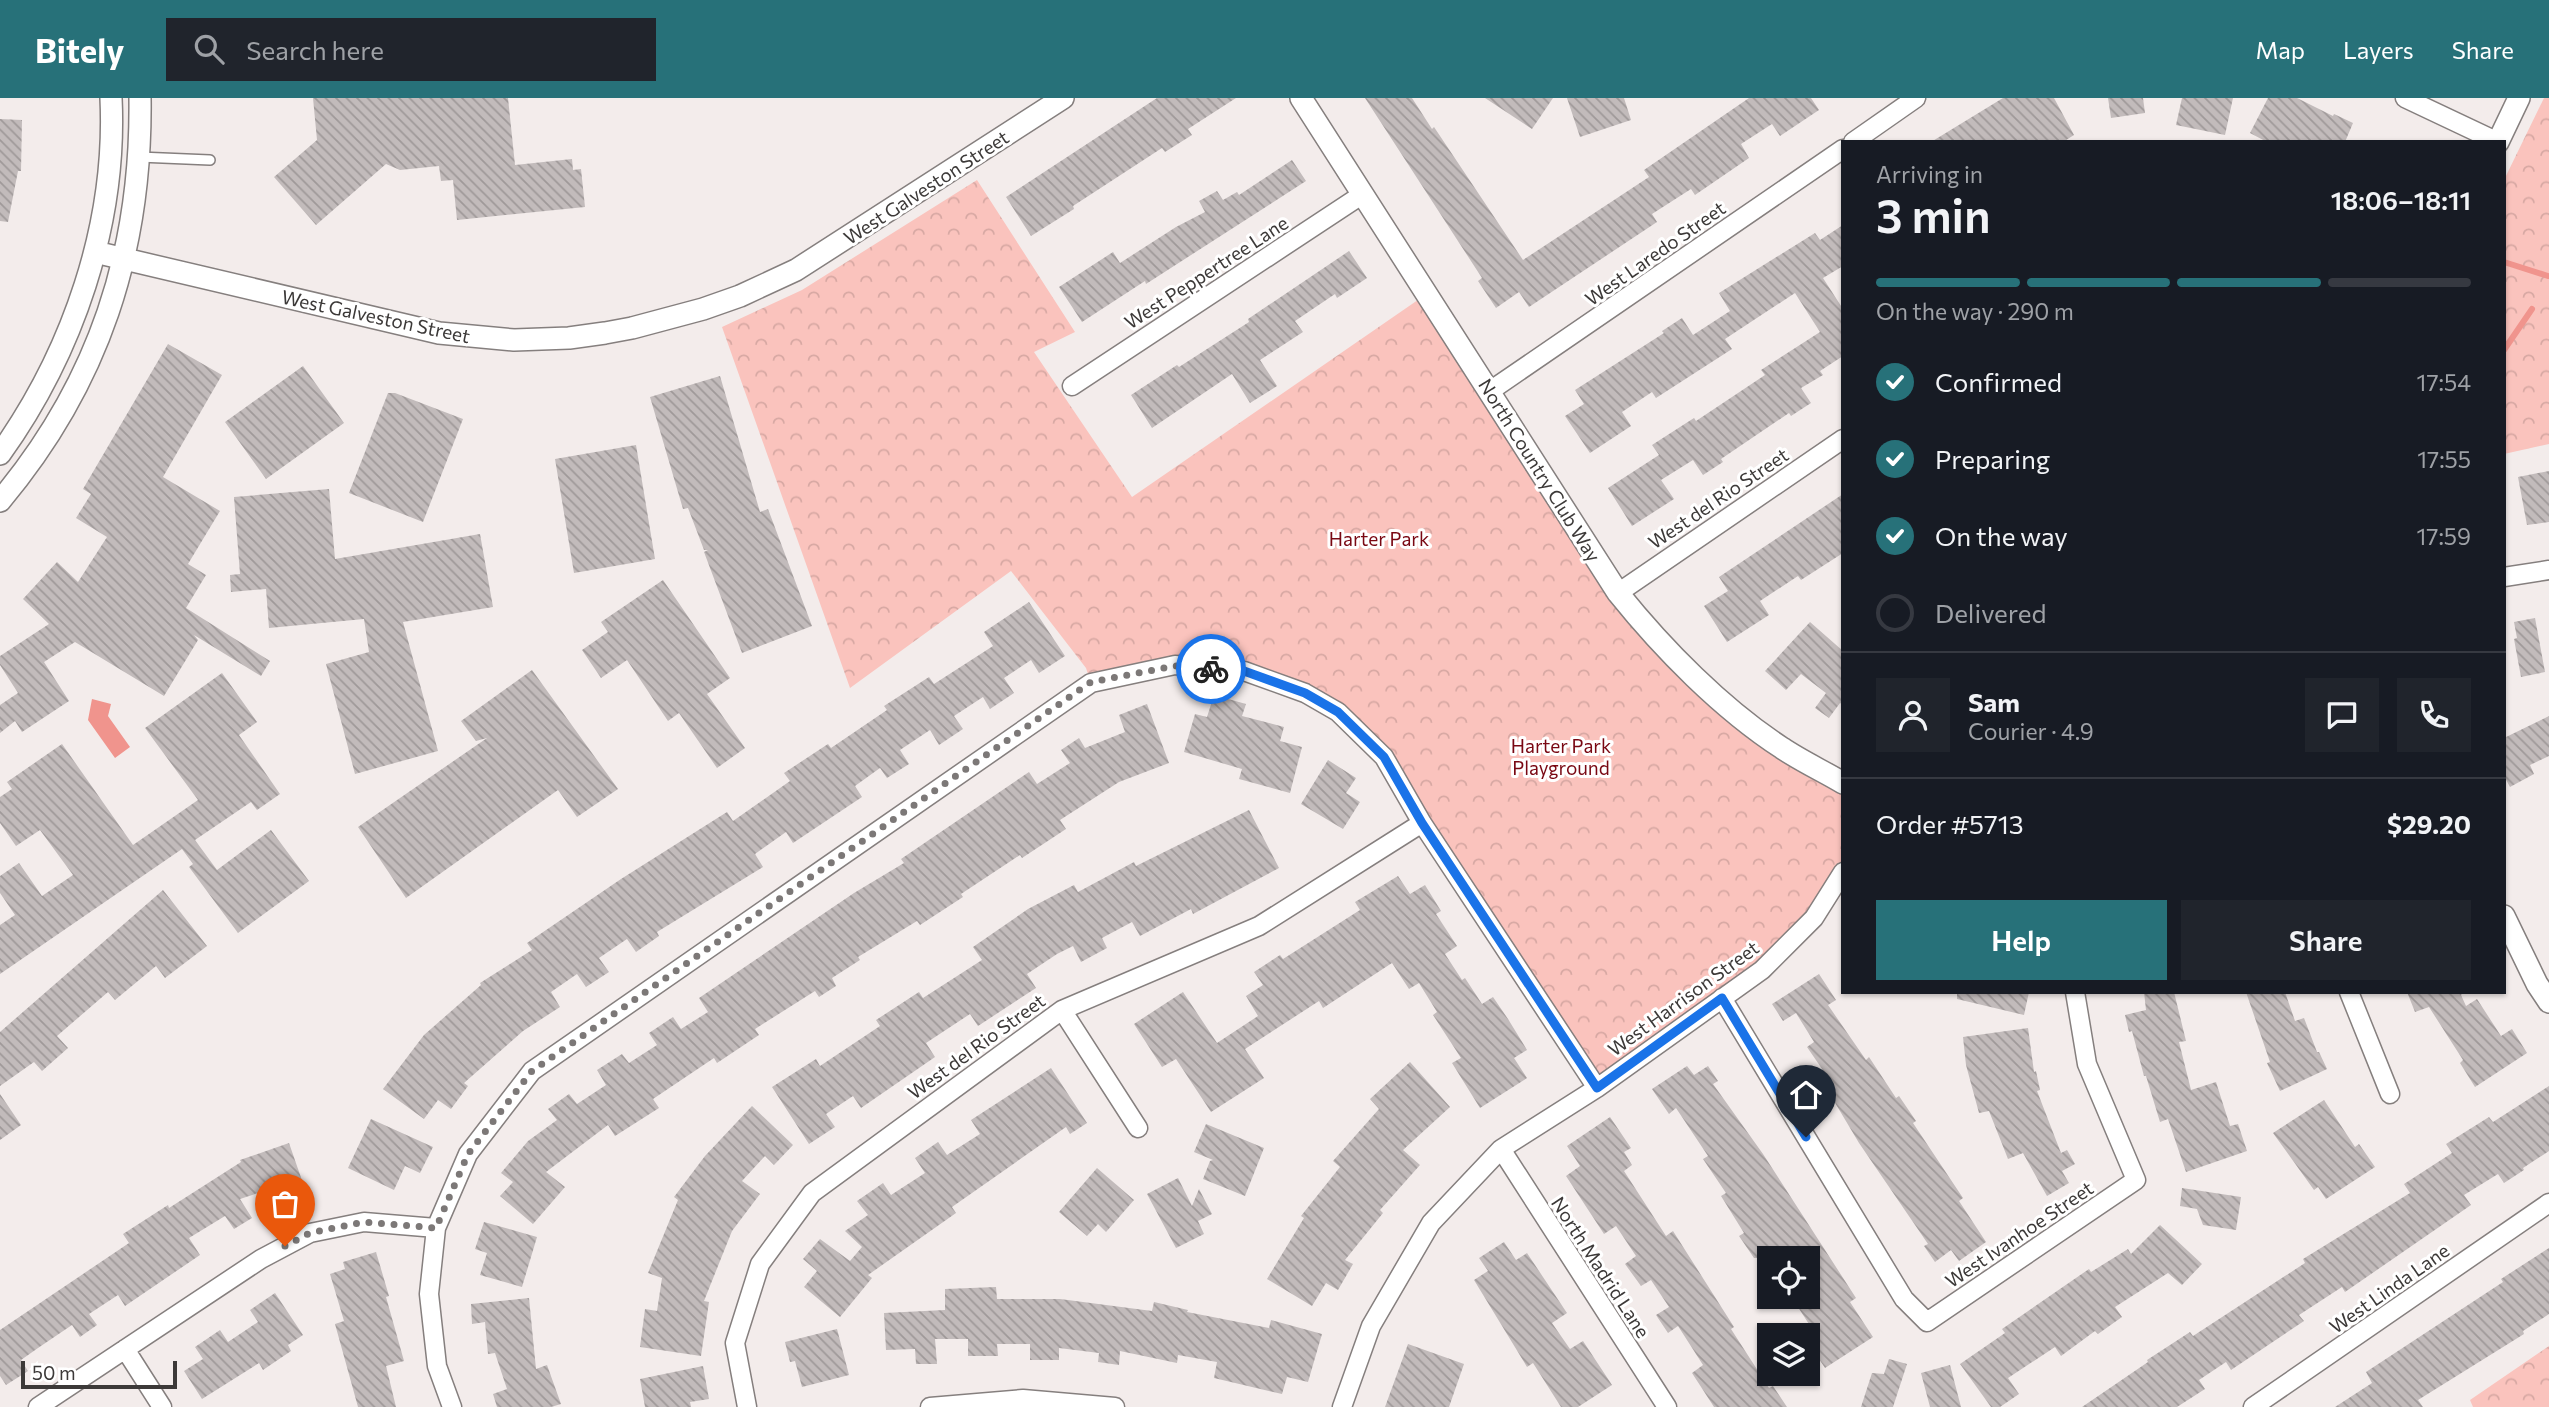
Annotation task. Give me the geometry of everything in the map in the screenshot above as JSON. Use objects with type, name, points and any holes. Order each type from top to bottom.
[{"type":"street","points":[[0,454],[29,409],[73,322],[94,252],[108,175],[111,98]]},
{"type":"street","points":[[0,501],[45,440],[74,390],[102,330],[125,259],[136,195],[140,98]]},
{"type":"street","name":"West Galveston Street","points":[[94,252],[449,334],[514,340],[569,338],[632,328],[716,305],[796,270],[1063,98]]},
{"type":"street","name":"North Country Club Way","points":[[1301,98],[1618,593],[1655,638],[1714,695],[1781,748],[1841,782]]},
{"type":"street","points":[[1856,140],[1916,98]]},
{"type":"street","points":[[2405,98],[2494,140]]},
{"type":"street","points":[[2499,140],[2519,98]]},
{"type":"street","name":"West Laredo Street","points":[[1490,391],[1841,150]]},
{"type":"street","name":"West Peppertree Lane","points":[[1072,386],[1363,194]]},
{"type":"street","name":"West del Rio Street","points":[[1618,593],[1841,440]]},
{"type":"street","points":[[2506,576],[2549,570]]},
{"type":"street","points":[[452,1407],[437,1366],[429,1294],[436,1228],[468,1154],[532,1071],[1091,682],[1175,666],[1244,671],[1305,693],[1338,712],[1384,757],[1422,823],[1597,1088]]},
{"type":"street","name":"West del Rio Street","points":[[747,1407],[735,1343],[761,1264],[812,1193],[1062,1010],[1259,926],[1422,823]]},
{"type":"street","name":"West Harrison Street","points":[[1342,1407],[1371,1326],[1431,1223],[1500,1149],[1597,1088],[1762,970],[1814,918],[1841,875]]},
{"type":"street","points":[[2506,920],[2537,984],[2549,1002]]},
{"type":"street","name":"West Ivanhoe Street","points":[[1722,998],[1904,1299],[1927,1322],[2136,1180],[2087,1064],[2075,994]]},
{"type":"street","points":[[2350,994],[2390,1094]]},
{"type":"street","points":[[1062,1010],[1139,1128]]},
{"type":"street","name":"North Madrid Lane","points":[[1500,1149],[1667,1407]]},
{"type":"street","name":"West Linda Lane","points":[[2253,1407],[2549,1203]]},
{"type":"street","points":[[38,1407],[261,1259],[310,1233],[364,1222],[436,1228]]},
{"type":"street","points":[[125,1349],[163,1407]]},
{"type":"street","points":[[930,1407],[1023,1399],[1115,1407]]},
{"type":"lane","points":[[139,158],[210,160]]},
{"type":"green space","points":[[2544,98],[2549,98],[2549,444],[2506,454],[2506,176]]},
{"type":"green space","name":"Harter Park","points":[[977,180],[1075,332],[1034,352],[1132,497],[1428,293],[1597,563],[1714,695],[1841,782],[1841,875],[1814,918],[1597,1088],[1384,757],[1305,693],[1175,666],[1091,683],[1086,668],[1011,571],[850,688],[722,327],[802,290]]},
{"type":"green space","points":[[2549,1346],[2549,1407],[2473,1407],[2470,1400]]},
{"type":"shaded area","points":[[92,699],[111,704],[108,716],[130,747],[115,758],[88,720]]},
{"type":"building","points":[[313,98],[508,98],[515,165],[572,159],[573,170],[581,169],[585,207],[457,220],[453,180],[441,181],[439,166],[400,170],[386,164],[316,225],[274,177],[317,140]]},
{"type":"building","points":[[1157,98],[1236,98],[1188,129],[1192,135],[1165,152],[1162,148],[1031,236],[1006,197]]},
{"type":"building","points":[[1365,98],[1412,98],[1523,260],[1649,177],[1644,170],[1749,98],[1811,98],[1819,110],[1780,136],[1772,124],[1741,144],[1749,158],[1695,195],[1691,189],[1652,214],[1657,222],[1529,307],[1519,292],[1496,308],[1478,281],[1482,278]]},
{"type":"building","points":[[1485,98],[1553,98],[1532,129]]},
{"type":"building","points":[[1567,98],[1624,98],[1631,120],[1580,137]]},
{"type":"building","points":[[2003,98],[2054,98],[2074,135],[2066,140],[1934,140]]},
{"type":"building","points":[[2108,98],[2143,98],[2145,113],[2111,118]]},
{"type":"building","points":[[2182,98],[2233,98],[2225,135],[2176,125]]},
{"type":"building","points":[[2268,98],[2297,98],[2353,123],[2346,140],[2263,140],[2250,133]]},
{"type":"building","points":[[0,119],[22,120],[21,171],[18,171],[8,222],[0,221]]},
{"type":"building","points":[[1292,160],[1306,181],[1082,322],[1059,287],[1113,252],[1120,263],[1205,212],[1199,201],[1217,191],[1223,200],[1237,192],[1239,195]]},
{"type":"building","points":[[1841,226],[1841,267],[1823,278],[1841,306],[1841,357],[1820,371],[1823,375],[1801,388],[1811,403],[1791,416],[1789,413],[1721,459],[1723,462],[1703,475],[1693,460],[1661,480],[1674,499],[1632,526],[1608,488],[1659,455],[1652,445],[1694,418],[1696,421],[1765,375],[1761,370],[1820,332],[1795,293],[1725,339],[1732,349],[1656,398],[1652,392],[1622,412],[1631,426],[1590,453],[1565,416],[1584,404],[1575,390],[1664,333],[1662,331],[1682,318],[1693,335],[1730,311],[1719,293],[1815,233],[1820,240]]},
{"type":"building","points":[[1349,251],[1367,278],[1337,298],[1335,294],[1295,321],[1303,332],[1260,360],[1277,386],[1250,403],[1232,374],[1152,428],[1131,395],[1249,322],[1248,319]]},
{"type":"building","points":[[168,344],[222,375],[163,477],[220,511],[188,564],[206,575],[186,608],[270,661],[261,676],[194,635],[198,640],[164,696],[75,642],[44,662],[69,701],[22,732],[15,721],[0,733],[0,705],[18,693],[0,665],[0,656],[49,624],[23,599],[57,562],[78,582],[107,537],[76,518],[91,494],[83,489]]},
{"type":"building","points":[[303,366],[344,423],[266,479],[225,422]]},
{"type":"building","points":[[720,376],[760,512],[768,509],[812,626],[742,653],[704,552],[708,550],[704,550],[688,508],[683,509],[650,397]]},
{"type":"building","points":[[388,393],[395,393],[463,419],[423,522],[349,493]]},
{"type":"building","points":[[636,445],[655,559],[574,573],[555,459]]},
{"type":"building","points":[[2549,471],[2549,522],[2527,525],[2518,477]]},
{"type":"building","points":[[329,489],[335,559],[480,534],[493,607],[403,622],[438,751],[355,774],[326,664],[369,652],[364,619],[269,628],[266,589],[231,592],[230,575],[240,574],[234,497]]},
{"type":"building","points":[[1841,495],[1841,554],[1801,580],[1798,576],[1760,601],[1769,615],[1727,642],[1704,606],[1728,591],[1719,577]]},
{"type":"building","points":[[663,580],[730,678],[707,694],[745,748],[717,768],[679,713],[668,721],[627,660],[601,678],[582,650],[608,632],[601,622]]},
{"type":"building","points":[[1029,602],[1065,656],[1039,673],[1031,660],[1004,678],[1014,693],[990,709],[983,697],[954,716],[963,729],[939,745],[930,730],[900,750],[909,764],[887,778],[880,768],[855,786],[862,797],[793,843],[786,832],[755,854],[763,867],[657,932],[659,936],[636,952],[627,939],[599,958],[609,972],[586,987],[577,974],[551,992],[560,1007],[523,1031],[464,1083],[468,1086],[451,1109],[438,1100],[424,1119],[383,1089],[424,1035],[481,985],[480,983],[532,950],[527,943],[727,812],[733,821],[790,781],[784,773],[828,744],[831,748],[887,710],[884,706],[929,677],[934,684],[993,646],[984,632]]},
{"type":"building","points":[[2535,618],[2545,672],[2521,677],[2514,639],[2517,638],[2514,622]]},
{"type":"building","points":[[1810,622],[1841,649],[1841,704],[1829,718],[1815,708],[1826,693],[1801,674],[1786,690],[1765,671]]},
{"type":"building","points":[[532,670],[618,789],[577,817],[558,790],[406,898],[358,827],[487,738],[476,741],[461,721]]},
{"type":"building","points":[[222,673],[257,722],[239,735],[280,794],[257,810],[251,802],[195,840],[217,870],[271,830],[309,881],[238,933],[189,867],[193,864],[182,849],[0,974],[0,925],[15,915],[0,893],[0,876],[19,863],[42,896],[73,875],[40,830],[16,846],[0,823],[0,797],[12,789],[7,782],[62,744],[133,845],[198,800],[145,728]]},
{"type":"building","points":[[1214,695],[1246,704],[1242,716],[1284,727],[1280,741],[1302,747],[1290,793],[1239,779],[1242,769],[1184,752],[1195,714],[1207,717]]},
{"type":"building","points":[[1147,704],[1169,763],[1119,782],[1060,820],[1066,829],[1022,858],[1020,855],[920,925],[917,921],[858,957],[860,960],[832,978],[836,986],[819,997],[815,991],[755,1029],[759,1035],[717,1063],[714,1058],[653,1099],[659,1108],[615,1136],[608,1125],[546,1172],[565,1187],[533,1224],[500,1196],[513,1182],[501,1173],[528,1141],[557,1120],[548,1109],[569,1094],[577,1104],[606,1085],[597,1070],[622,1054],[629,1063],[657,1045],[649,1033],[673,1017],[681,1029],[708,1012],[699,998],[854,893],[904,863],[901,859],[1029,772],[1037,784],[1070,763],[1061,750],[1079,738],[1085,748],[1125,732],[1119,715]]},
{"type":"building","points":[[2549,716],[2549,756],[2530,765],[2534,774],[2510,787],[2506,780],[2506,737]]},
{"type":"building","points":[[1328,760],[1356,778],[1346,793],[1360,802],[1343,829],[1301,804]]},
{"type":"building","points":[[1249,810],[1279,868],[1193,914],[1191,909],[1140,936],[1132,922],[1102,938],[1107,948],[1081,962],[1073,946],[1057,954],[1027,974],[1036,988],[978,1026],[970,1014],[926,1043],[935,1057],[861,1108],[853,1096],[826,1114],[835,1127],[809,1144],[772,1087],[816,1059],[820,1066],[880,1026],[876,1020],[919,992],[923,998],[982,960],[973,947],[1028,909],[1074,885],[1078,892],[1134,862],[1136,866]]},
{"type":"building","points":[[1398,876],[1410,894],[1425,885],[1441,911],[1436,914],[1457,946],[1445,954],[1482,1004],[1493,997],[1508,1019],[1527,1050],[1514,1058],[1527,1078],[1480,1108],[1452,1063],[1461,1058],[1433,1015],[1437,1012],[1419,983],[1409,989],[1392,963],[1323,1008],[1319,1001],[1245,1049],[1264,1078],[1211,1112],[1176,1059],[1162,1067],[1134,1024],[1183,992],[1217,1043],[1258,1016],[1246,996],[1263,985],[1254,972],[1280,955],[1283,959],[1360,910],[1355,902]]},
{"type":"building","points":[[163,890],[207,946],[165,978],[156,966],[115,1000],[108,992],[57,1036],[68,1048],[42,1071],[34,1062],[0,1086],[0,1032]]},
{"type":"building","points":[[1819,974],[1836,1000],[1828,1005],[1866,1060],[1869,1057],[1896,1098],[1899,1096],[1916,1121],[1913,1123],[1963,1198],[1959,1201],[1986,1242],[1959,1261],[1951,1250],[1935,1262],[1924,1246],[1928,1244],[1859,1143],[1825,1086],[1831,1082],[1807,1047],[1814,1042],[1796,1013],[1783,1021],[1772,1004]]},
{"type":"building","points":[[1957,994],[2029,994],[2024,1015],[1957,999]]},
{"type":"building","points":[[2144,994],[2174,994],[2186,1041],[2179,1042],[2191,1090],[2216,1082],[2230,1126],[2238,1124],[2247,1151],[2186,1172],[2168,1119],[2160,1122],[2132,1031],[2129,1032],[2125,1015],[2146,1010]]},
{"type":"building","points":[[2247,994],[2286,994],[2295,1021],[2304,1018],[2317,1052],[2327,1069],[2280,1091],[2267,1063],[2270,1062]]},
{"type":"building","points":[[2408,994],[2462,994],[2466,1006],[2477,999],[2501,1036],[2512,1029],[2527,1053],[2475,1087],[2460,1063],[2463,1060],[2429,1007],[2415,1012]]},
{"type":"building","points":[[2028,1028],[2034,1072],[2036,1071],[2040,1090],[2037,1091],[2061,1153],[2067,1150],[2075,1164],[2062,1171],[2069,1183],[2047,1196],[2023,1153],[2008,1159],[1989,1111],[1979,1113],[1966,1065],[1963,1037]]},
{"type":"building","points":[[1410,1062],[1450,1107],[1403,1150],[1420,1165],[1380,1210],[1383,1213],[1345,1260],[1353,1264],[1338,1290],[1326,1283],[1312,1306],[1267,1279],[1304,1218],[1301,1216],[1340,1167],[1333,1161],[1379,1109],[1370,1099]]},
{"type":"building","points":[[1687,1066],[1694,1075],[1708,1066],[1718,1081],[1713,1084],[1763,1154],[1856,1298],[1850,1302],[1873,1337],[1825,1368],[1820,1360],[1820,1323],[1808,1323],[1799,1309],[1820,1309],[1820,1246],[1757,1246],[1757,1258],[1754,1258],[1739,1236],[1744,1233],[1721,1196],[1726,1193],[1703,1159],[1708,1156],[1676,1108],[1669,1114],[1652,1089]]},
{"type":"building","points":[[1051,1068],[1087,1123],[1070,1134],[1066,1127],[952,1207],[956,1213],[868,1275],[872,1278],[840,1317],[804,1287],[817,1271],[803,1259],[820,1239],[850,1261],[862,1247],[845,1231],[868,1215],[857,1201],[883,1183],[891,1195],[925,1173],[915,1158],[938,1142],[947,1155],[980,1134],[971,1120]]},
{"type":"building","points":[[2549,1086],[2549,1151],[2523,1168],[2524,1170],[2504,1183],[2498,1174],[2464,1195],[2471,1205],[2345,1292],[2342,1287],[2299,1315],[2304,1321],[2231,1370],[2226,1362],[2199,1380],[2205,1389],[2177,1407],[2082,1407],[2148,1362],[2147,1360],[2190,1332],[2193,1336],[2305,1263],[2303,1259],[2410,1193],[2404,1184],[2452,1153],[2446,1144],[2489,1117],[2493,1122]]},
{"type":"building","points":[[0,1094],[21,1125],[0,1140]]},
{"type":"building","points":[[2324,1100],[2355,1147],[2359,1144],[2375,1167],[2326,1199],[2318,1187],[2314,1190],[2273,1133]]},
{"type":"building","points":[[752,1106],[793,1145],[774,1165],[765,1156],[742,1181],[760,1194],[732,1231],[704,1301],[709,1302],[701,1356],[640,1347],[645,1309],[657,1311],[662,1278],[648,1273],[678,1200],[674,1197],[705,1156]]},
{"type":"building","points":[[1610,1117],[1631,1148],[1624,1152],[1632,1165],[1624,1171],[1666,1236],[1673,1231],[1734,1327],[1731,1329],[1757,1369],[1757,1386],[1773,1386],[1787,1407],[1714,1407],[1692,1373],[1703,1365],[1678,1326],[1668,1333],[1656,1315],[1669,1307],[1651,1280],[1641,1286],[1625,1264],[1636,1256],[1616,1226],[1604,1234],[1566,1176],[1580,1166],[1567,1146]]},
{"type":"building","points":[[371,1119],[433,1147],[420,1173],[405,1166],[394,1190],[348,1168]]},
{"type":"building","points":[[1206,1124],[1264,1148],[1245,1196],[1203,1179],[1210,1161],[1213,1160],[1194,1152]]},
{"type":"building","points":[[289,1143],[306,1192],[278,1201],[273,1188],[240,1199],[252,1218],[234,1229],[225,1216],[189,1238],[200,1255],[125,1306],[118,1295],[89,1314],[97,1325],[80,1337],[72,1325],[21,1360],[28,1371],[6,1385],[0,1376],[0,1330],[129,1243],[123,1234],[168,1205],[169,1208],[241,1162],[240,1160]]},
{"type":"building","points":[[1097,1168],[1134,1200],[1106,1232],[1098,1224],[1087,1236],[1059,1212]]},
{"type":"building","points":[[1178,1178],[1192,1206],[1199,1189],[1212,1214],[1198,1221],[1204,1234],[1176,1248],[1147,1194]]},
{"type":"building","points":[[2182,1188],[2241,1197],[2236,1230],[2203,1225],[2197,1209],[2180,1206]]},
{"type":"building","points":[[484,1222],[537,1237],[522,1287],[480,1275],[487,1253],[475,1249]]},
{"type":"building","points":[[2160,1225],[2202,1264],[2182,1285],[2168,1273],[2115,1307],[2122,1317],[2098,1334],[2095,1331],[2061,1356],[2055,1347],[2008,1378],[2019,1394],[2000,1407],[1991,1407],[1960,1364],[2005,1333],[2002,1329],[2089,1269],[2091,1272],[2128,1249],[2131,1254]]},
{"type":"building","points":[[1504,1242],[1516,1260],[1527,1253],[1567,1313],[1552,1323],[1570,1349],[1583,1341],[1612,1385],[1578,1407],[1561,1407],[1533,1363],[1527,1367],[1474,1280],[1488,1271],[1479,1258]]},
{"type":"building","points":[[2549,1248],[2549,1314],[2523,1331],[2524,1334],[2418,1400],[2423,1407],[2335,1407],[2372,1383],[2366,1372],[2503,1282],[2501,1279]]},
{"type":"building","points":[[376,1252],[404,1361],[386,1366],[396,1407],[358,1407],[335,1324],[344,1321],[330,1274],[345,1269],[343,1262]]},
{"type":"building","points":[[996,1287],[997,1299],[1060,1299],[1152,1311],[1154,1302],[1188,1310],[1187,1312],[1269,1328],[1271,1320],[1322,1334],[1308,1382],[1287,1377],[1282,1394],[1214,1378],[1217,1362],[1178,1355],[1177,1363],[1120,1351],[1119,1365],[1098,1362],[1099,1353],[1059,1348],[1059,1360],[1030,1360],[1030,1344],[997,1344],[998,1356],[968,1356],[968,1339],[935,1339],[937,1364],[916,1364],[915,1349],[886,1350],[884,1313],[945,1310],[945,1289]]},
{"type":"building","points":[[275,1293],[303,1335],[288,1345],[291,1351],[263,1370],[259,1363],[202,1399],[184,1371],[203,1359],[195,1347],[220,1330],[228,1342],[258,1322],[250,1310]]},
{"type":"building","points":[[529,1298],[536,1369],[547,1365],[561,1404],[551,1407],[497,1407],[493,1394],[507,1389],[495,1353],[488,1354],[485,1322],[472,1324],[471,1304]]},
{"type":"building","points":[[837,1329],[849,1375],[802,1387],[795,1361],[790,1362],[785,1342]]},
{"type":"building","points":[[1408,1344],[1464,1364],[1449,1407],[1385,1407]]},
{"type":"building","points":[[1889,1359],[1907,1364],[1893,1407],[1861,1407],[1872,1373],[1884,1374]]},
{"type":"building","points":[[1950,1365],[1961,1407],[1930,1407],[1921,1373]]},
{"type":"building","points":[[703,1366],[709,1399],[690,1402],[691,1407],[645,1407],[640,1379]]},
{"type":"waterway","points":[[2506,263],[2548,276]]},
{"type":"waterway","points":[[2506,347],[2532,309]]},
{"type":"way so far","points":[[285,1246],[310,1233],[364,1222],[436,1228],[468,1154],[532,1071],[1091,682],[1175,666],[1211,669]]},
{"type":"route","points":[[1211,669],[1244,671],[1305,693],[1338,712],[1384,757],[1422,823],[1597,1088],[1722,998],[1806,1137]]},
{"type":"park label","name":"Harter Park Playground","points":[[1561,756]]}]
